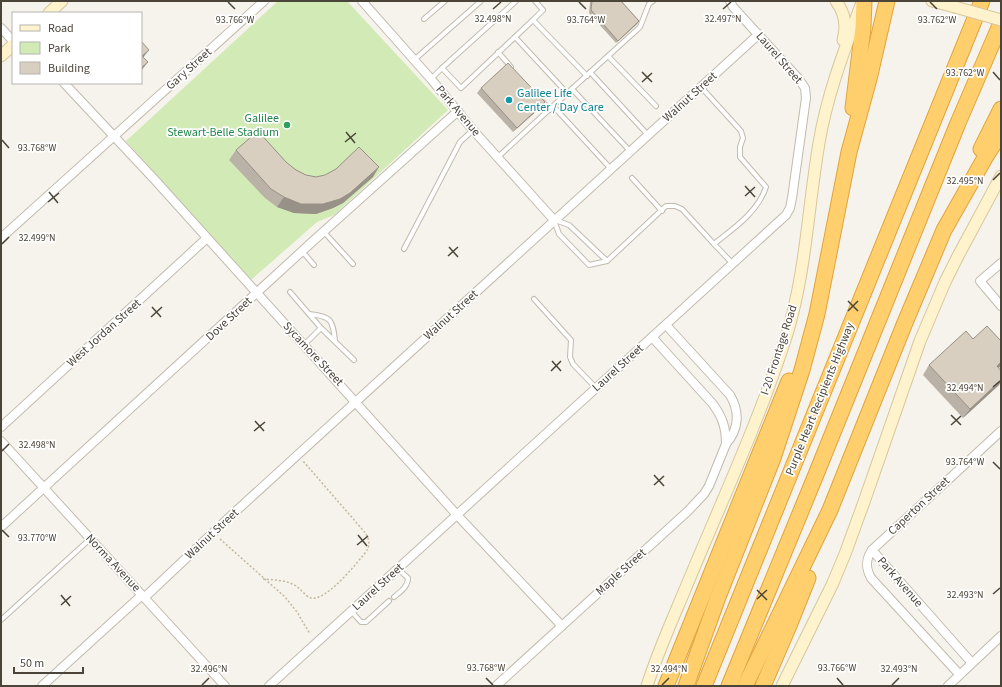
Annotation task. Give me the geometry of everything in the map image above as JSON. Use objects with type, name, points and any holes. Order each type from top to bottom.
[{"type":"highway","points":[[849,152],[863,28],[864,1]]},
{"type":"highway","points":[[686,686],[718,597],[773,458],[800,377],[817,314],[824,271],[849,152],[869,79],[887,1]]},
{"type":"highway","name":"Purple Heart Recipients Highway","points":[[704,686],[982,1]]},
{"type":"highway","name":"Purple Heart Recipients Highway","points":[[729,686],[958,123],[1001,23]]},
{"type":"highway","points":[[956,206],[964,183],[1001,109]]},
{"type":"highway","points":[[745,686],[830,510],[928,266],[944,230],[956,206],[1001,133]]},
{"type":"highway","points":[[666,686],[790,379],[824,271]]},
{"type":"highway","points":[[763,686],[809,575],[830,510]]},
{"type":"main road","points":[[50,12],[62,1]]},
{"type":"main road","points":[[833,84],[846,26],[841,6],[836,1]]},
{"type":"main road","name":"I-20 Frontage Road","points":[[647,686],[666,636],[750,434],[775,370],[787,333],[800,278],[819,143],[833,84],[864,1]]},
{"type":"main road","points":[[932,1],[1001,20]]},
{"type":"main road","points":[[1,56],[12,46]]},
{"type":"main road","points":[[782,686],[829,591],[845,554],[928,321],[958,256],[1001,176]]},
{"type":"street","name":"Gary Street","points":[[1,238],[264,1]]},
{"type":"street","name":"Park Avenue","points":[[362,1],[431,79],[473,130],[554,220]]},
{"type":"street","name":"Laurel Street","points":[[269,686],[783,219],[790,208],[792,198],[806,98],[805,88],[759,34],[733,7],[730,1]]},
{"type":"street","points":[[1,28],[12,40]]},
{"type":"street","name":"Walnut Street","points":[[42,686],[218,528],[759,34]]},
{"type":"street","name":"Sycamore Street","points":[[65,84],[114,136],[458,515],[562,626]]},
{"type":"street","name":"Dove Street","points":[[1,527],[302,251],[458,111]]},
{"type":"street","name":"West Jordan Street","points":[[1,427],[207,238]]},
{"type":"street","points":[[1001,264],[980,281],[1001,306]]},
{"type":"street","points":[[666,325],[730,395],[737,414],[736,427],[726,444]]},
{"type":"street","points":[[652,337],[719,412],[724,422],[726,444]]},
{"type":"street","name":"Caperton Street","points":[[872,550],[1001,431]]},
{"type":"street","name":"Norma Avenue","points":[[1,441],[225,686]]},
{"type":"street","name":"Maple Street","points":[[496,686],[688,511],[704,494],[709,486],[726,444]]},
{"type":"street","name":"Park Avenue","points":[[959,674],[871,578],[867,571],[866,563],[872,550],[971,662]]},
{"type":"street","points":[[948,686],[971,662],[1001,636]]},
{"type":"lane","points":[[424,19],[445,1]]},
{"type":"lane","points":[[414,60],[481,1]]},
{"type":"lane","points":[[431,79],[516,1]]},
{"type":"lane","points":[[442,68],[461,88],[543,10],[535,1]]},
{"type":"lane","points":[[498,157],[640,27],[649,4],[653,1]]},
{"type":"lane","points":[[533,20],[589,74],[648,135]]},
{"type":"lane","points":[[515,37],[567,93]]},
{"type":"lane","points":[[498,52],[514,70]]},
{"type":"lane","points":[[608,56],[656,106]]},
{"type":"lane","points":[[701,87],[741,131],[743,138],[740,147],[740,157],[766,187],[762,198],[743,220],[714,244]]},
{"type":"lane","points":[[572,89],[630,151]]},
{"type":"lane","points":[[538,96],[552,108],[611,169]]},
{"type":"lane","points":[[404,249],[460,142],[473,130]]},
{"type":"lane","points":[[632,178],[662,211]]},
{"type":"lane","points":[[607,261],[666,206],[674,206],[682,209],[733,264]]},
{"type":"lane","name":"Park Avenue","points":[[554,220],[559,234],[589,265],[607,261]]},
{"type":"lane","name":"Park Avenue","points":[[554,220],[570,224],[607,261]]},
{"type":"lane","points":[[323,232],[353,264]]},
{"type":"lane","points":[[302,251],[314,265]]},
{"type":"lane","points":[[290,292],[321,328],[354,360]]},
{"type":"lane","points":[[534,299],[571,340],[570,357],[573,364],[596,388]]},
{"type":"lane","points":[[309,314],[322,315],[329,319],[334,325],[335,341]]},
{"type":"lane","points":[[304,345],[321,328]]},
{"type":"lane","points":[[1,620],[91,539]]},
{"type":"lane","points":[[394,597],[406,586],[408,582],[408,578],[398,569]]},
{"type":"lane","points":[[351,612],[361,622],[366,622],[389,601]]},
{"type":"path","points":[[264,579],[292,584],[297,586],[310,598],[315,598],[332,588],[368,549],[370,543],[368,537],[362,529],[303,461]]},
{"type":"path","points":[[218,538],[285,597],[297,612],[310,634]]},
{"type":"green space","name":"Galilee Stewart-Belle Stadium","points":[[278,1],[347,1],[448,110],[334,215],[317,222],[251,280],[126,141]]},
{"type":"building","points":[[592,1],[621,1],[639,21],[618,41],[591,10]]},
{"type":"building","points":[[142,42],[149,50],[142,56]]},
{"type":"building","points":[[142,56],[148,62],[142,67]]},
{"type":"building","name":"Galilee Life Center / Day Care","points":[[508,63],[545,102],[517,128],[481,88]]},
{"type":"building","points":[[258,131],[286,162],[296,170],[306,175],[316,177],[325,175],[336,169],[359,147],[379,167],[350,193],[340,199],[323,204],[301,204],[284,197],[271,189],[236,150]]},
{"type":"building","points":[[987,326],[1001,341],[1001,362],[997,366],[1001,371],[1001,380],[970,409],[929,365],[966,331],[973,339]]},
{"type":"place","name":"Galilee Life Center / Day Care","points":[[509,100]]},
{"type":"place","name":"Galilee Stewart-Belle Stadium","points":[[287,125]]}]
